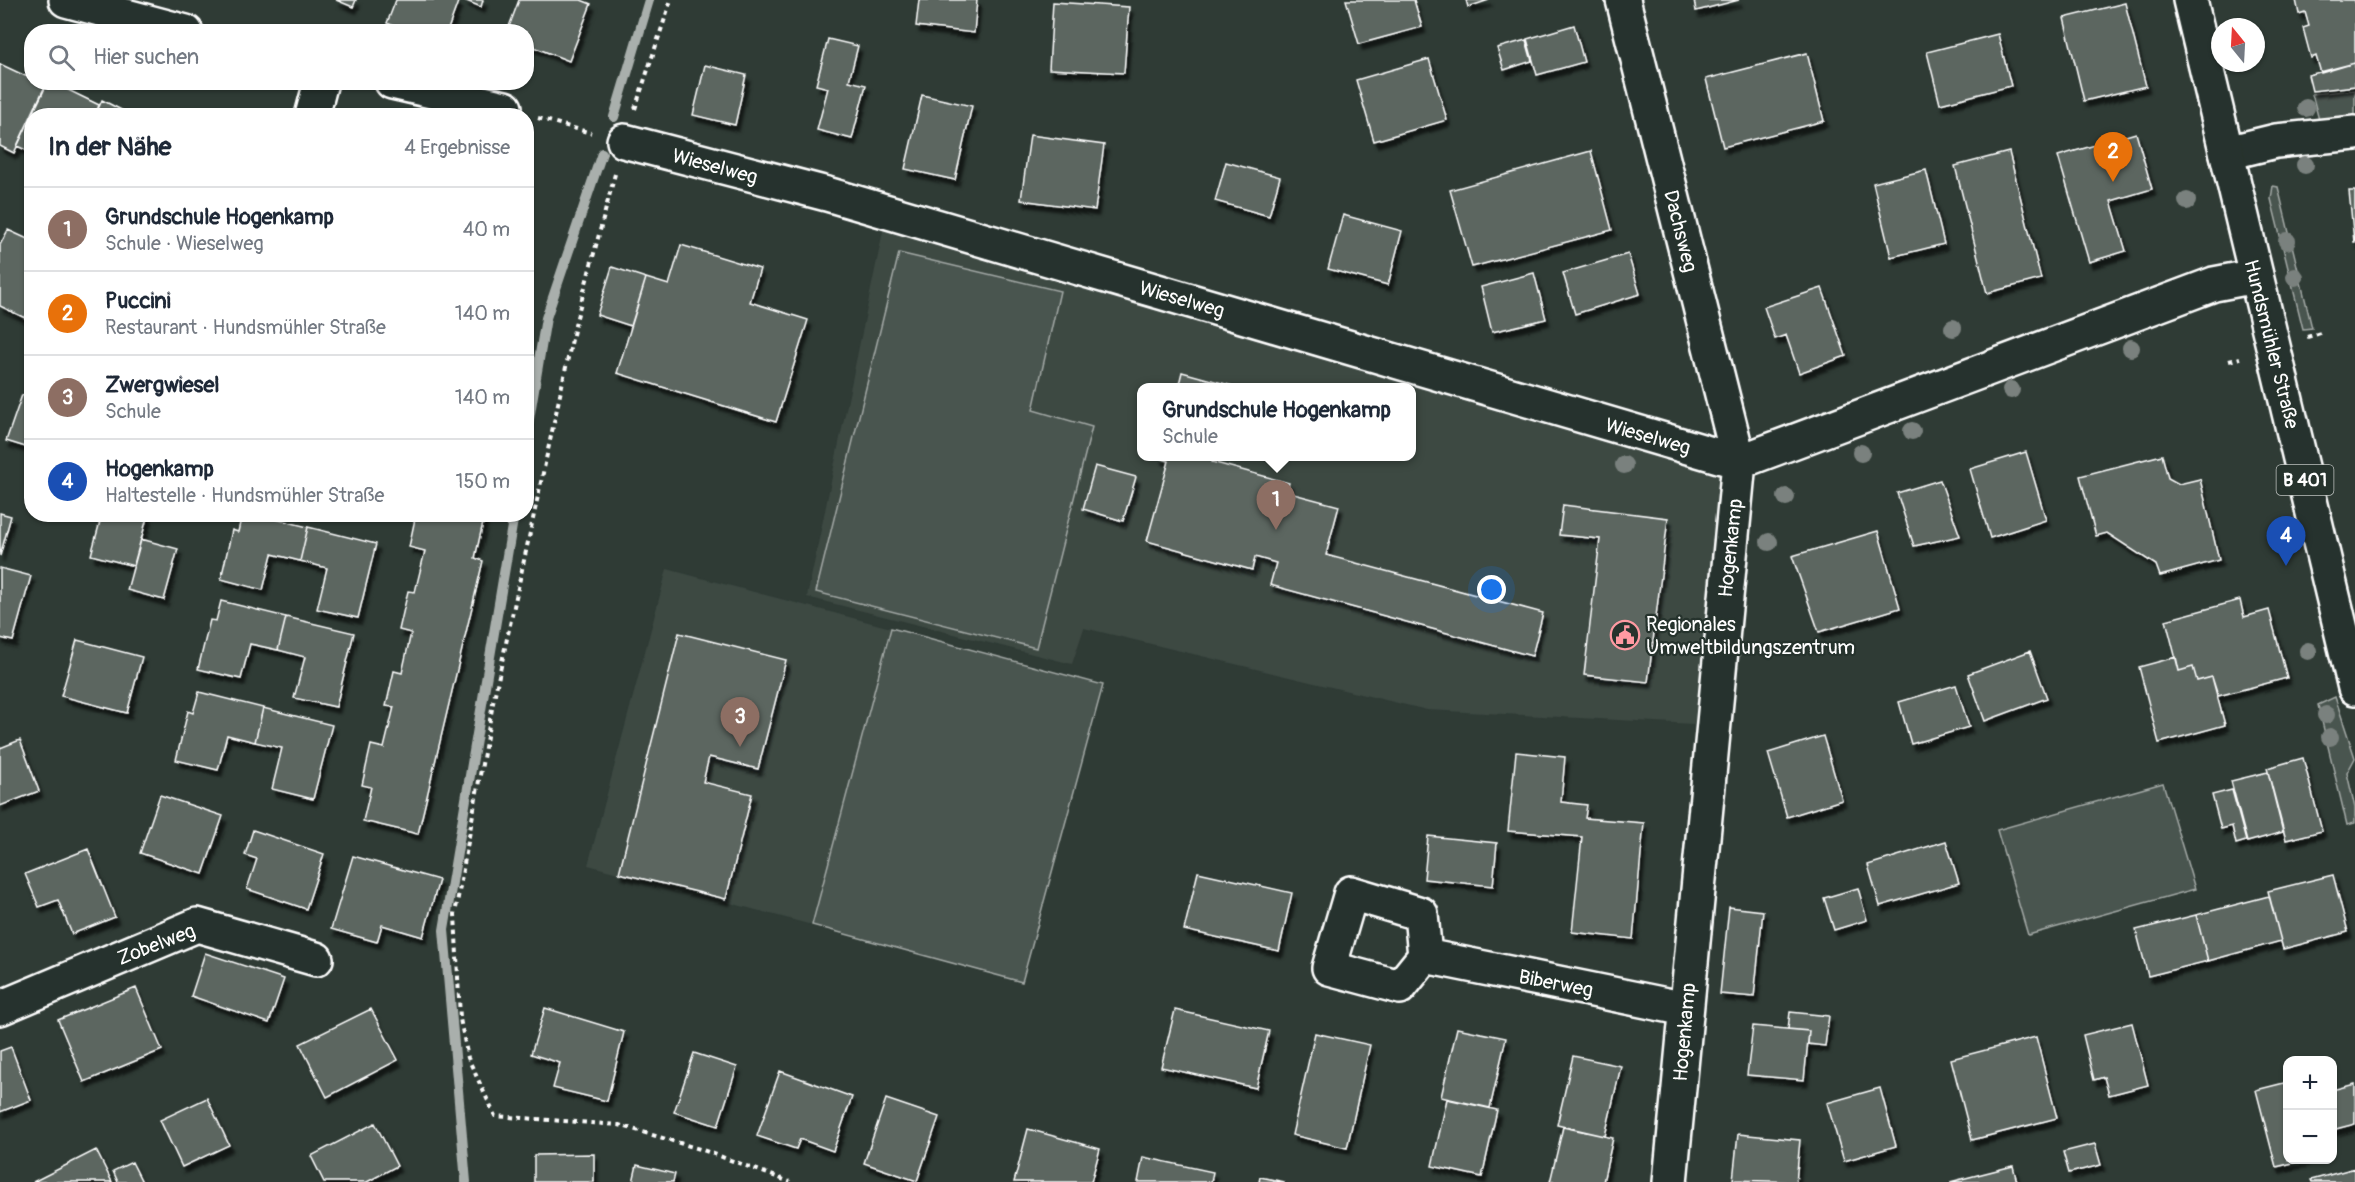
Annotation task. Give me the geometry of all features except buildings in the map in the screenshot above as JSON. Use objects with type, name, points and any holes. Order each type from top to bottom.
[{"type":"street","points":[[66,0],[156,24]]},
{"type":"street","name":"Dachsweg","points":[[1623,0],[1739,462]]},
{"type":"street","name":"Hundsmühler Straße","points":[[2190,0],[2355,688]]},
{"type":"street","points":[[314,108],[319,90]]},
{"type":"street","points":[[412,90],[451,106],[505,108]]},
{"type":"street","points":[[2227,153],[2276,141],[2355,133]]},
{"type":"street","name":"Wieselweg","points":[[624,141],[837,197],[1739,462]]},
{"type":"street","points":[[1739,462],[2214,284],[2256,276]]},
{"type":"street","name":"Hogenkamp","points":[[1670,1182],[1739,462]]},
{"type":"street","name":"Zobelweg","points":[[0,1008],[197,924],[316,960]]},
{"type":"street","name":"Biberweg","points":[[1425,956],[1686,1009]]},
{"type":"path","points":[[534,514],[576,321],[624,141],[671,0]]},
{"type":"path","points":[[532,522],[493,703],[455,914],[460,1019],[468,1058],[495,1116],[619,1125],[703,1150],[790,1182]]},
{"type":"shaded area","points":[[2355,90],[2355,116],[2319,120],[2312,94]]},
{"type":"shaded area","points":[[2273,186],[2278,187],[2312,328],[2303,329],[2271,199]]},
{"type":"shaded area","points":[[887,212],[1739,462],[1712,725],[1427,710],[1084,628],[1072,664],[807,597]]},
{"type":"shaded area","points":[[899,253],[1060,291],[1033,410],[1092,427],[1036,648],[816,592]]},
{"type":"shaded area","points":[[667,569],[891,628],[812,925],[588,865]]},
{"type":"shaded area","points":[[891,628],[1103,685],[1022,982],[812,925]]},
{"type":"shaded area","points":[[2335,697],[2355,758],[2347,773],[2355,808],[2355,823],[2347,825],[2318,705]]},
{"type":"shaded area","points":[[2163,783],[2195,889],[2028,935],[1997,830]]},
{"type":"waterway","points":[[614,117],[649,0]]},
{"type":"waterway","points":[[534,389],[546,318],[602,153]]},
{"type":"waterway","points":[[466,1182],[444,930],[513,522]]},
{"type":"place","name":"Puccini","points":[[2113,182]]},
{"type":"place","name":"Grundschule Hogenkamp","points":[[1276,530]]},
{"type":"place","name":"Hogenkamp","points":[[2286,566]]},
{"type":"place","name":"Regionales Umweltbildungszentrum","points":[[1625,635]]},
{"type":"place","name":"Zwergwiesel","points":[[740,747]]}]
